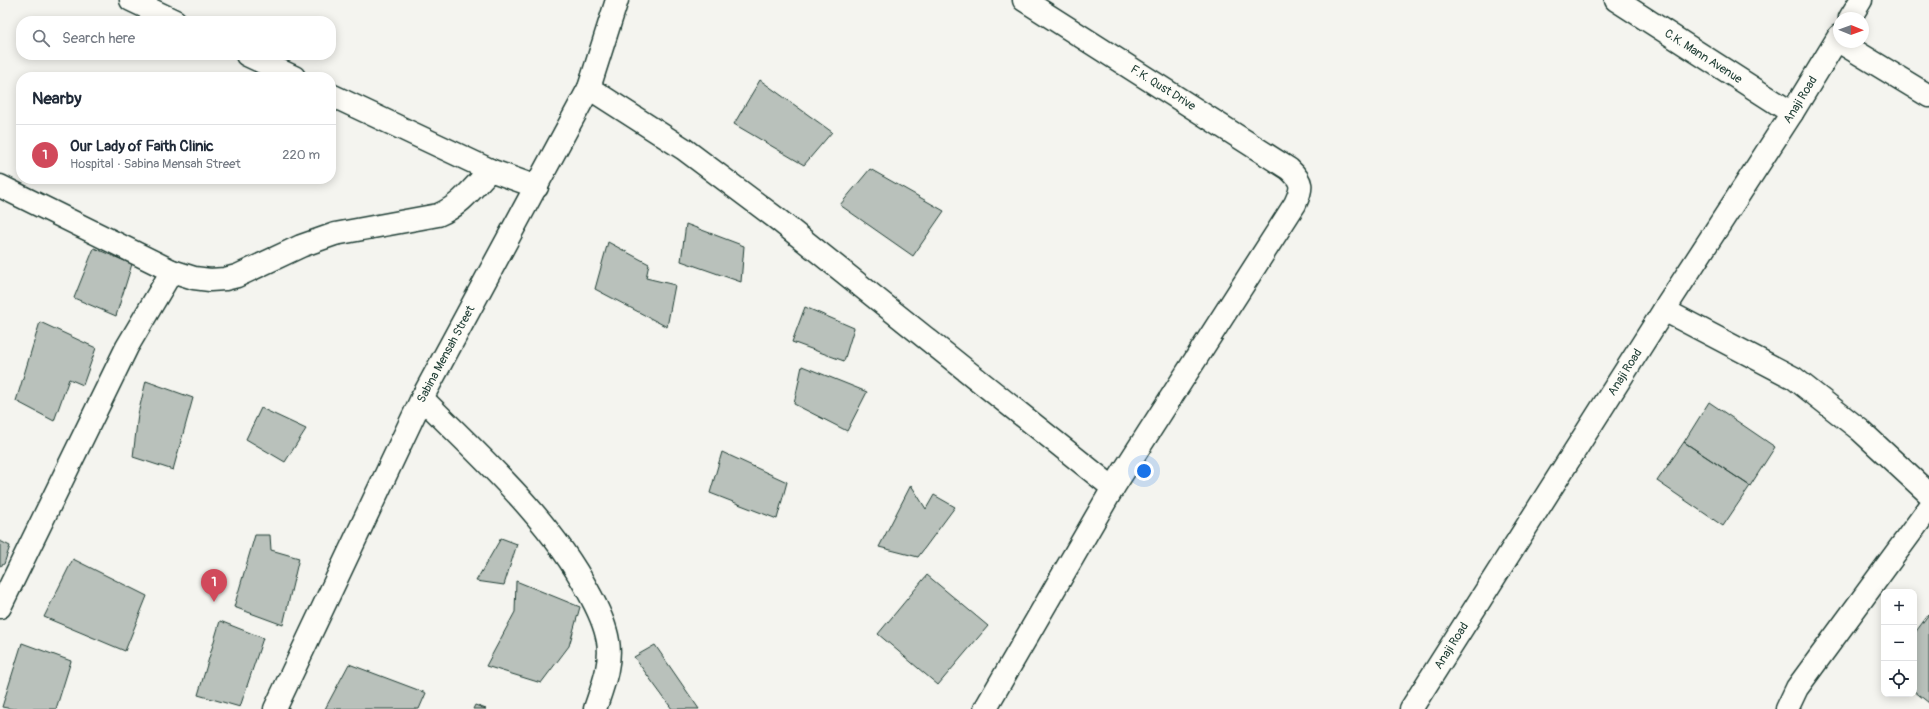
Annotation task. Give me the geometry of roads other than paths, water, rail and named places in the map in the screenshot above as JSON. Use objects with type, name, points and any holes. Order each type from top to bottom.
[{"type":"street","points":[[131,0],[165,16]]},
{"type":"street","name":"Sabina Mensah Street","points":[[275,709],[422,398],[537,187],[588,88],[617,0]]},
{"type":"street","name":"F.K. Qust Drive","points":[[1024,0],[1289,169],[1299,179],[1301,191],[1295,204],[1113,488]]},
{"type":"street","name":"C.K. Mann Avenue","points":[[1616,0],[1792,113]]},
{"type":"street","points":[[1854,12],[1862,0]]},
{"type":"street","name":"Anaji Road","points":[[1411,709],[1664,310],[1834,48]]},
{"type":"street","points":[[1852,48],[1929,96]]},
{"type":"street","points":[[258,60],[283,72]]},
{"type":"street","points":[[588,88],[684,149],[776,218],[1113,488],[985,709]]},
{"type":"street","points":[[336,97],[490,170],[537,187]]},
{"type":"street","points":[[0,186],[172,271],[205,279],[225,279],[237,276],[301,246],[334,234],[438,215],[459,203],[490,170]]},
{"type":"street","points":[[0,607],[127,347],[172,271]]},
{"type":"street","points":[[1664,310],[1794,378],[1860,430],[1929,494]]},
{"type":"street","points":[[422,398],[537,516],[579,574],[601,614],[608,642],[609,662],[595,709]]},
{"type":"street","points":[[1787,709],[1797,688],[1929,508]]},
{"type":"place","name":"Our Lady of Faith Clinic","points":[[214,602]]}]
